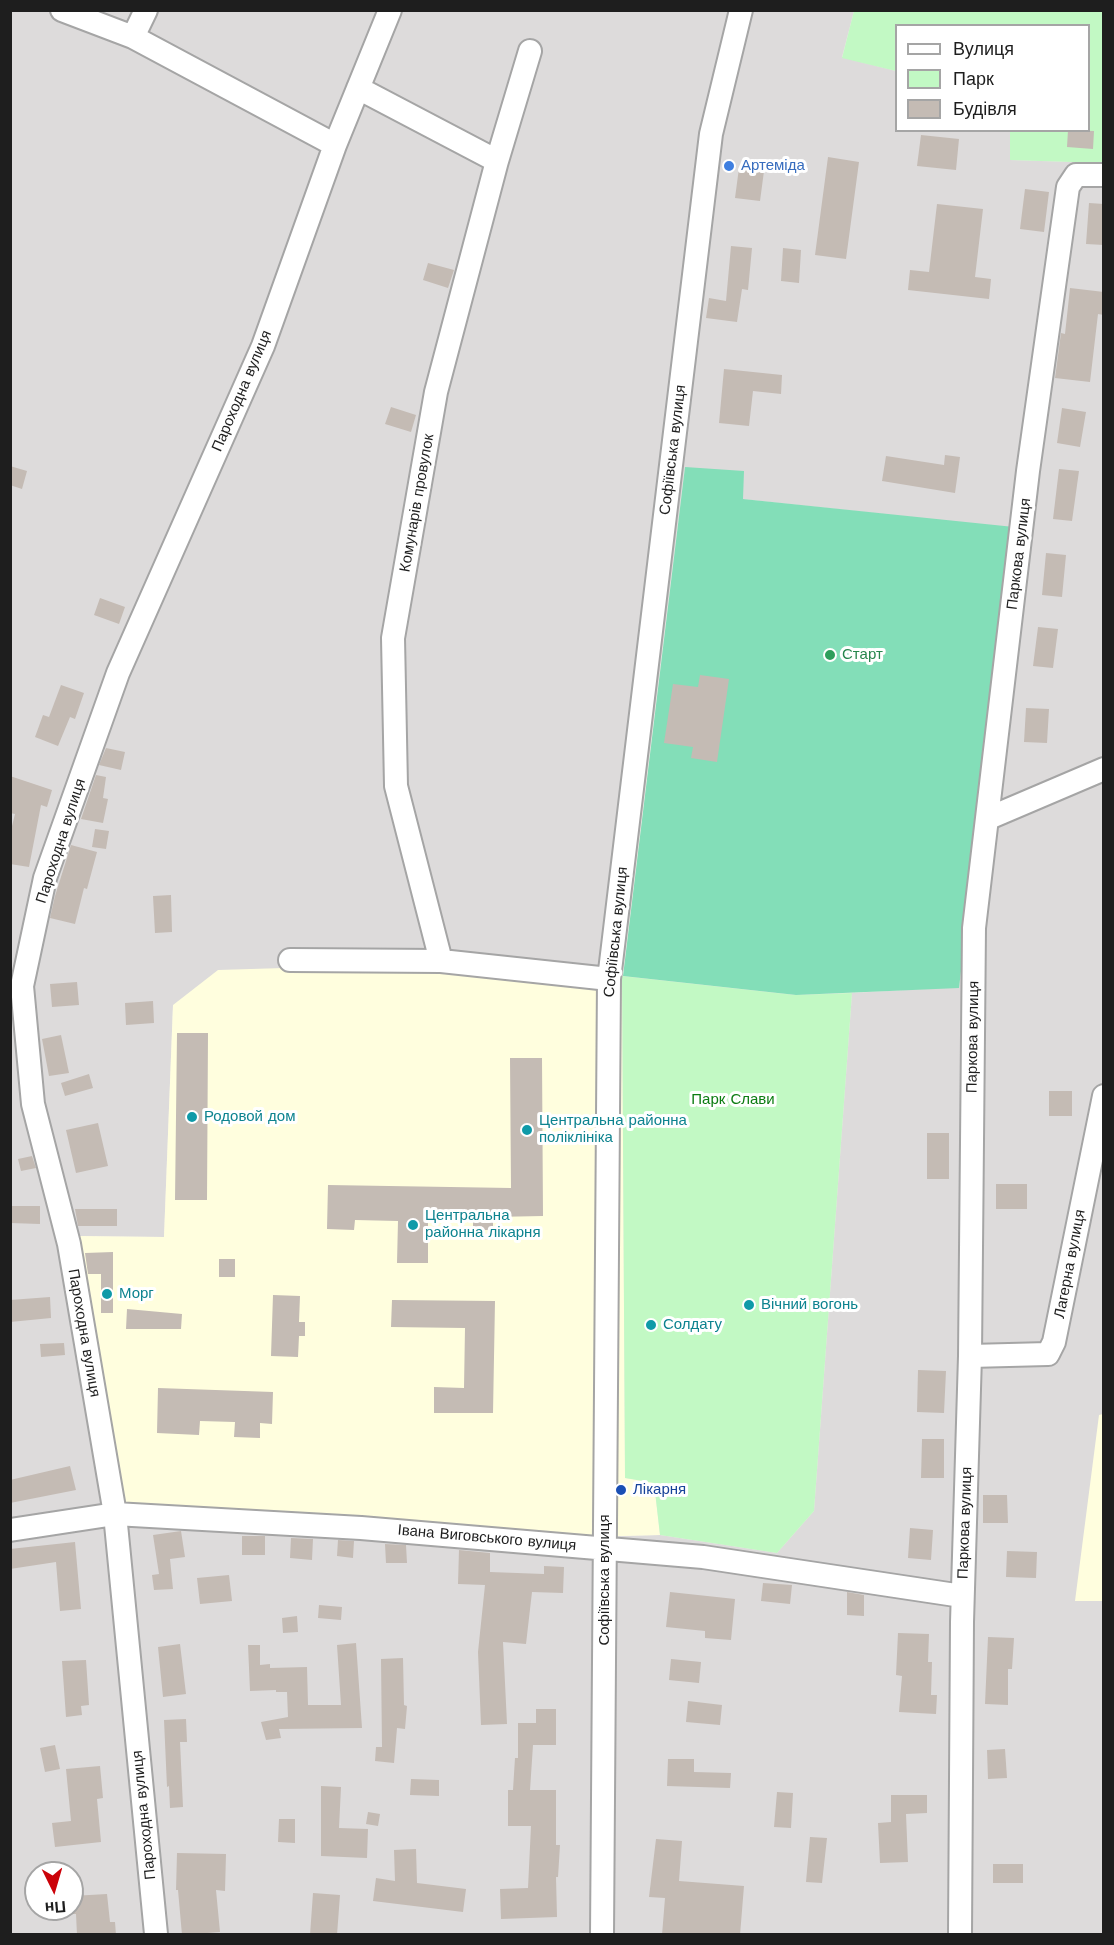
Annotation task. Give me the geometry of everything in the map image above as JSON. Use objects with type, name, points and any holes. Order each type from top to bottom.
[{"type":"street","points":[[62,10],[133,37],[334,145]]},
{"type":"street","points":[[133,37],[146,10]]},
{"type":"street","name":"Пароходна вулиця","points":[[156,1935],[115,1514],[69,1244],[33,1104],[22,987],[45,878],[118,672],[263,346],[334,145],[390,10]]},
{"type":"street","name":"Софіївська вулиця","points":[[602,1935],[609,980],[711,134],[741,10]]},
{"type":"street","name":"Комунарів провулок","points":[[441,961],[396,786],[393,638],[436,392],[497,161],[530,51]]},
{"type":"street","points":[[358,88],[497,161]]},
{"type":"street","name":"Паркова вулиця","points":[[960,1935],[962,1596],[970,1356],[974,928],[989,819],[1029,471],[1068,187],[1076,175],[1104,175]]},
{"type":"street","points":[[989,819],[1104,769]]},
{"type":"street","points":[[290,960],[441,961],[609,980]]},
{"type":"street","name":"Лагерна вулиця","points":[[970,1356],[1048,1354],[1054,1341],[1104,1096]]},
{"type":"street","name":"Івана Виговського вулиця","points":[[10,1530],[115,1514],[360,1528],[703,1557],[962,1596]]},
{"type":"shaded area","points":[[11,11],[854,11],[842,57],[895,71],[895,132],[1010,132],[1010,160],[1103,163],[1103,1934],[11,1934]],"holes":[[[685,467],[742,499],[1014,528],[959,987],[852,993],[814,1511],[777,1553],[660,1535],[435,1541],[77,1236],[164,1237],[173,1006],[317,967],[622,976]]]},
{"type":"shaded area","points":[[317,967],[622,976],[625,1478],[654,1482],[660,1535],[435,1541],[127,1526],[77,1236],[164,1237],[173,1005],[218,970]]},
{"type":"shaded area","points":[[1103,1414],[1103,1601],[1075,1601],[1099,1415]]},
{"type":"green space","points":[[854,11],[1103,11],[1103,163],[1010,160],[1010,132],[1090,132],[1090,24],[895,24],[895,71],[842,58]]},
{"type":"green space","name":"Старт","points":[[685,467],[744,471],[743,499],[1014,527],[959,988],[796,995],[623,976]]},
{"type":"green space","name":"Парк Слави","points":[[622,976],[795,995],[852,993],[814,1511],[777,1553],[660,1535],[654,1483],[625,1478]]},
{"type":"building","points":[[1094,131],[1093,149],[1067,147],[1068,132]]},
{"type":"building","points":[[921,135],[959,139],[956,170],[917,166]]},
{"type":"building","points":[[828,157],[859,162],[846,259],[815,255]]},
{"type":"building","points":[[739,168],[764,171],[760,201],[735,198]]},
{"type":"building","points":[[1025,189],[1049,192],[1044,232],[1020,229]]},
{"type":"building","points":[[1089,203],[1104,204],[1104,245],[1086,244]]},
{"type":"building","points":[[937,204],[983,209],[975,277],[991,279],[989,299],[908,290],[910,270],[929,272]]},
{"type":"building","points":[[731,246],[752,248],[748,290],[742,289],[737,322],[706,318],[709,298],[726,301]]},
{"type":"building","points":[[783,248],[801,250],[799,283],[781,281]]},
{"type":"building","points":[[428,263],[454,270],[448,288],[423,280]]},
{"type":"building","points":[[1070,288],[1104,292],[1104,315],[1098,314],[1090,382],[1055,378],[1061,333],[1065,334]]},
{"type":"building","points":[[724,369],[782,375],[781,394],[753,391],[749,426],[719,423]]},
{"type":"building","points":[[391,407],[416,415],[411,432],[385,424]]},
{"type":"building","points":[[1062,408],[1086,412],[1080,447],[1057,443]]},
{"type":"building","points":[[945,455],[960,457],[955,493],[882,481],[886,456],[944,465]]},
{"type":"building","points":[[10,466],[27,471],[22,489],[10,485]]},
{"type":"building","points":[[1059,469],[1079,471],[1072,521],[1053,519]]},
{"type":"building","points":[[1046,553],[1066,555],[1062,597],[1042,595]]},
{"type":"building","points":[[100,598],[125,607],[119,624],[94,615]]},
{"type":"building","points":[[1038,627],[1058,629],[1053,668],[1033,666]]},
{"type":"building","points":[[700,675],[729,679],[717,762],[691,758],[693,747],[664,743],[673,684],[698,687]]},
{"type":"building","points":[[61,685],[84,693],[75,719],[70,717],[58,746],[35,737],[43,715],[49,717]]},
{"type":"building","points":[[1026,708],[1049,709],[1047,743],[1024,742]]},
{"type":"building","points":[[106,748],[125,752],[121,770],[99,765]]},
{"type":"building","points":[[96,775],[106,777],[103,798],[108,799],[103,823],[81,819]]},
{"type":"building","points":[[10,776],[52,790],[47,807],[41,805],[29,867],[10,864],[10,834],[15,814],[10,813]]},
{"type":"building","points":[[95,829],[109,831],[106,849],[92,847]]},
{"type":"building","points":[[71,845],[97,852],[87,889],[84,888],[75,924],[50,918]]},
{"type":"building","points":[[171,895],[172,932],[155,933],[153,896]]},
{"type":"building","points":[[77,982],[79,1005],[52,1007],[50,984]]},
{"type":"building","points":[[153,1001],[154,1023],[126,1025],[125,1003]]},
{"type":"building","name":"Родовой дом","points":[[177,1033],[208,1033],[207,1200],[175,1200]]},
{"type":"building","points":[[61,1035],[69,1073],[49,1076],[42,1039]]},
{"type":"building","points":[[510,1058],[542,1058],[543,1216],[493,1217],[493,1230],[473,1230],[473,1219],[428,1218],[428,1263],[397,1263],[398,1221],[355,1220],[354,1230],[327,1229],[328,1185],[511,1188]]},
{"type":"building","points":[[89,1074],[93,1088],[65,1096],[61,1083]]},
{"type":"building","points":[[1049,1091],[1072,1091],[1072,1116],[1049,1116]]},
{"type":"building","points":[[98,1123],[108,1166],[76,1173],[66,1130]]},
{"type":"building","points":[[927,1133],[949,1133],[949,1179],[927,1179]]},
{"type":"building","points":[[32,1156],[36,1168],[21,1171],[18,1159]]},
{"type":"building","points":[[996,1184],[1027,1184],[1027,1209],[996,1209]]},
{"type":"building","points":[[10,1206],[40,1206],[40,1224],[10,1223]]},
{"type":"building","points":[[75,1209],[117,1209],[117,1226],[78,1226]]},
{"type":"building","name":"Морг","points":[[113,1252],[113,1313],[101,1313],[101,1274],[88,1274],[85,1253]]},
{"type":"building","points":[[219,1259],[235,1259],[235,1277],[219,1277]]},
{"type":"building","points":[[273,1295],[300,1296],[299,1322],[305,1322],[305,1336],[299,1336],[298,1357],[271,1356]]},
{"type":"building","points":[[50,1297],[51,1318],[10,1322],[10,1300]]},
{"type":"building","points":[[392,1300],[495,1301],[493,1413],[434,1413],[434,1387],[464,1388],[465,1328],[391,1327]]},
{"type":"building","points":[[127,1309],[182,1314],[181,1329],[126,1329]]},
{"type":"building","points":[[64,1343],[65,1355],[41,1357],[40,1344]]},
{"type":"building","points":[[918,1370],[946,1371],[944,1413],[917,1412]]},
{"type":"building","points":[[158,1388],[273,1392],[272,1424],[260,1423],[260,1438],[234,1437],[235,1422],[200,1421],[199,1435],[157,1433]]},
{"type":"building","points":[[922,1439],[944,1439],[944,1478],[921,1478]]},
{"type":"building","points":[[70,1466],[76,1490],[10,1503],[10,1480]]},
{"type":"building","points":[[983,1495],[1007,1495],[1008,1523],[983,1523]]},
{"type":"building","points":[[910,1528],[933,1530],[931,1560],[908,1558]]},
{"type":"building","points":[[181,1531],[185,1557],[170,1559],[173,1589],[154,1590],[152,1575],[159,1574],[153,1535]]},
{"type":"building","points":[[242,1536],[265,1536],[265,1555],[242,1555]]},
{"type":"building","points":[[291,1538],[313,1539],[312,1560],[290,1558]]},
{"type":"building","points":[[338,1540],[354,1541],[353,1558],[337,1556]]},
{"type":"building","points":[[75,1542],[81,1609],[60,1611],[56,1562],[10,1569],[10,1549]]},
{"type":"building","points":[[385,1544],[406,1545],[407,1563],[386,1563]]},
{"type":"building","points":[[459,1550],[490,1553],[490,1572],[544,1574],[544,1566],[564,1567],[563,1593],[532,1592],[526,1644],[503,1642],[507,1724],[481,1725],[478,1652],[485,1585],[458,1584]]},
{"type":"building","points":[[1007,1551],[1037,1552],[1036,1578],[1006,1577]]},
{"type":"building","points":[[229,1575],[232,1601],[200,1604],[197,1578]]},
{"type":"building","points":[[763,1583],[792,1585],[790,1604],[761,1601]]},
{"type":"building","points":[[670,1592],[735,1599],[731,1640],[705,1638],[705,1631],[666,1627]]},
{"type":"building","points":[[847,1592],[864,1595],[864,1616],[847,1615]]},
{"type":"building","points":[[319,1605],[342,1607],[341,1620],[318,1618]]},
{"type":"building","points":[[297,1616],[298,1632],[283,1633],[282,1618]]},
{"type":"building","points":[[898,1633],[929,1634],[928,1662],[932,1662],[931,1695],[937,1695],[936,1714],[899,1712],[902,1676],[896,1675]]},
{"type":"building","points":[[988,1637],[1014,1638],[1012,1669],[1008,1669],[1008,1705],[985,1704]]},
{"type":"building","points":[[356,1643],[362,1728],[279,1729],[281,1738],[266,1740],[261,1722],[288,1717],[287,1692],[250,1691],[248,1645],[260,1645],[260,1665],[270,1664],[270,1668],[307,1667],[308,1705],[341,1705],[337,1645]]},
{"type":"building","points":[[180,1644],[186,1694],[163,1697],[158,1647]]},
{"type":"building","points":[[403,1658],[404,1705],[407,1706],[405,1729],[397,1728],[394,1763],[375,1761],[376,1747],[382,1747],[381,1659]]},
{"type":"building","points":[[671,1659],[701,1662],[699,1683],[669,1680]]},
{"type":"building","points":[[86,1660],[89,1705],[81,1706],[82,1715],[66,1717],[62,1661]]},
{"type":"building","points":[[688,1701],[722,1705],[720,1725],[686,1722]]},
{"type":"building","points":[[536,1709],[556,1709],[556,1745],[533,1745],[530,1790],[556,1790],[556,1845],[560,1845],[558,1877],[556,1877],[557,1917],[501,1919],[500,1889],[528,1888],[531,1826],[508,1826],[508,1790],[513,1790],[515,1758],[518,1758],[518,1723],[536,1723]]},
{"type":"building","points":[[186,1719],[187,1742],[180,1742],[183,1807],[170,1808],[164,1720]]},
{"type":"building","points":[[55,1745],[60,1769],[45,1772],[40,1748]]},
{"type":"building","points":[[1005,1749],[1007,1778],[988,1779],[987,1750]]},
{"type":"building","points":[[668,1759],[694,1759],[694,1772],[731,1773],[730,1788],[667,1786]]},
{"type":"building","points":[[100,1766],[103,1798],[97,1799],[101,1842],[55,1847],[52,1823],[71,1821],[66,1769]]},
{"type":"building","points":[[411,1779],[439,1780],[439,1796],[410,1795]]},
{"type":"building","points":[[321,1786],[341,1787],[339,1828],[368,1829],[367,1858],[321,1856]]},
{"type":"building","points":[[777,1792],[793,1793],[791,1828],[774,1827]]},
{"type":"building","points":[[891,1795],[927,1795],[927,1813],[906,1814],[908,1862],[880,1863],[878,1823],[891,1822]]},
{"type":"building","points":[[368,1812],[380,1814],[378,1826],[366,1824]]},
{"type":"building","points":[[279,1819],[295,1819],[295,1843],[278,1842]]},
{"type":"building","points":[[810,1837],[827,1838],[822,1883],[806,1882]]},
{"type":"building","points":[[656,1839],[682,1841],[679,1881],[744,1886],[740,1935],[662,1935],[665,1898],[649,1897]]},
{"type":"building","points":[[416,1849],[417,1883],[466,1889],[463,1912],[373,1901],[376,1878],[395,1881],[394,1850]]},
{"type":"building","points":[[177,1853],[226,1854],[225,1891],[216,1890],[220,1932],[182,1935],[178,1890],[176,1890]]},
{"type":"building","points":[[993,1864],[1023,1864],[1023,1883],[993,1883]]},
{"type":"building","points":[[313,1893],[340,1895],[337,1935],[310,1935]]},
{"type":"building","points":[[107,1894],[110,1922],[115,1922],[116,1935],[77,1935],[76,1921],[84,1921],[84,1895]]},
{"type":"place","name":"Артеміда","points":[[729,166]]},
{"type":"place","name":"Старт","points":[[830,655]]},
{"type":"place","name":"Родовой дом","points":[[192,1117]]},
{"type":"place","name":"Центральна районна поліклініка","points":[[527,1130]]},
{"type":"place","name":"Центральна районна лікарня","points":[[413,1225]]},
{"type":"place","name":"Морг","points":[[107,1294]]},
{"type":"place","name":"Вічний вогонь","points":[[749,1305]]},
{"type":"place","name":"Солдату","points":[[651,1325]]},
{"type":"place","name":"Лікарня","points":[[621,1490]]}]
